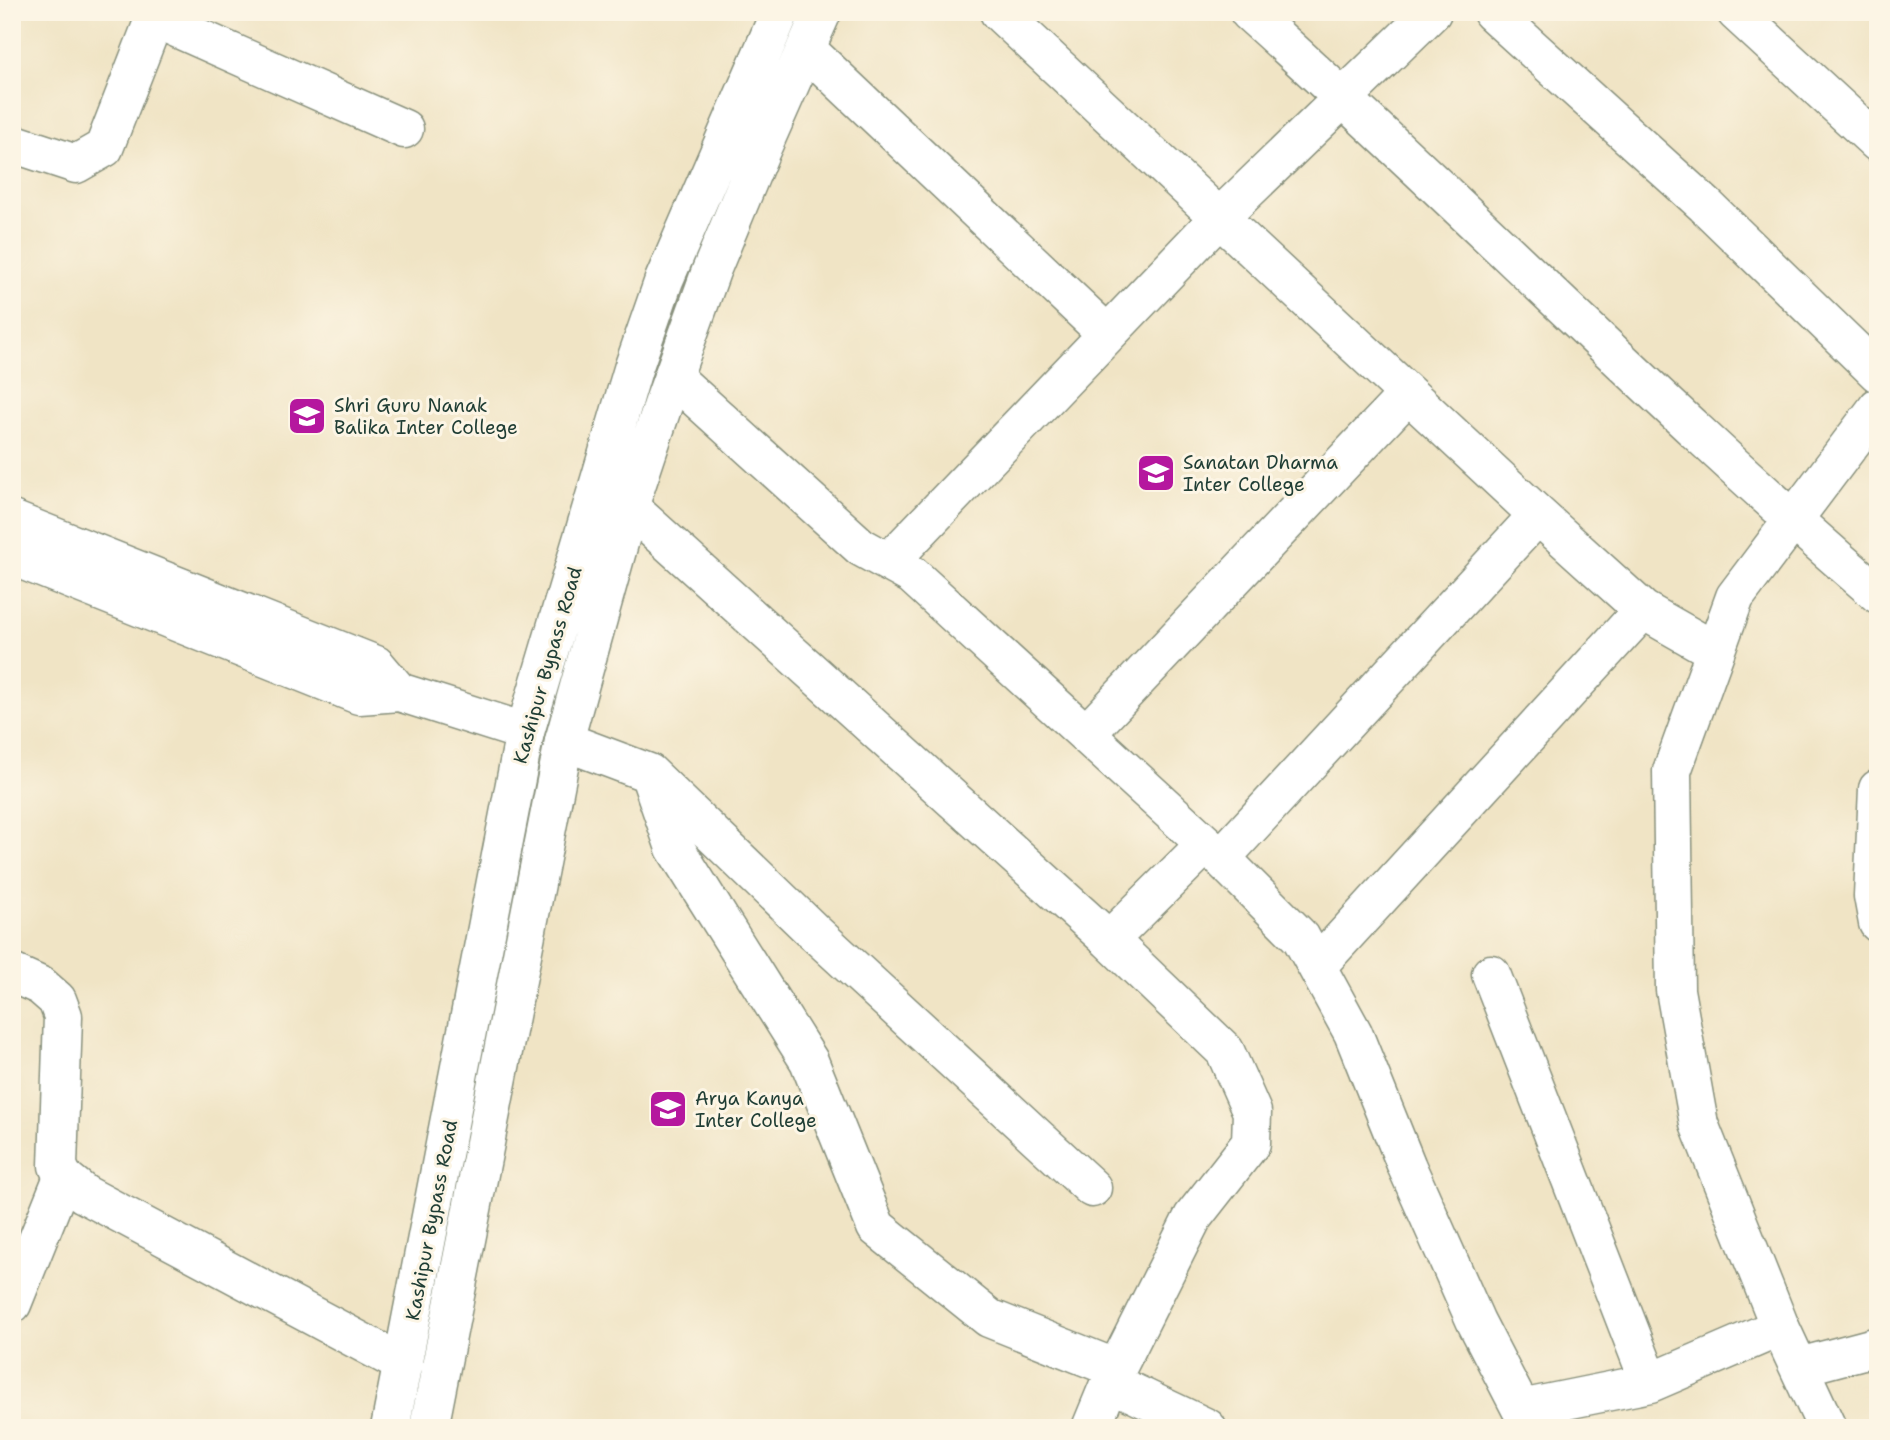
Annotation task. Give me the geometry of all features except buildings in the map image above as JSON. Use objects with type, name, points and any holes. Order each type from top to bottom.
[{"type":"street","name":"Kashipur Bypass Road","points":[[390,1428],[525,732],[633,369],[655,305],[780,12]]},
{"type":"street","points":[[429,1428],[564,741],[629,507],[673,377],[711,271],[822,12]]},
{"type":"street","points":[[999,12],[1643,610],[1715,652]]},
{"type":"street","points":[[1249,12],[1345,98],[1792,520],[1878,594]]},
{"type":"street","points":[[889,562],[1220,218],[1432,12]]},
{"type":"street","points":[[1492,12],[1705,205],[1878,373]]},
{"type":"street","points":[[1736,12],[1878,143]]},
{"type":"street","points":[[12,143],[76,164],[104,148],[156,15],[404,129]]},
{"type":"street","points":[[806,49],[1107,334]]},
{"type":"street","points":[[673,377],[861,547],[912,575],[1213,851],[1301,938],[1353,1033],[1407,1167],[1476,1322],[1521,1409],[1650,1383],[1780,1327]]},
{"type":"street","points":[[1086,734],[1408,394]]},
{"type":"street","points":[[1828,1428],[1780,1327],[1699,1124],[1675,990],[1672,771],[1735,597],[1878,407]]},
{"type":"street","points":[[629,507],[1109,940],[1225,1051],[1252,1112],[1251,1143],[1193,1217],[1113,1376],[1091,1428]]},
{"type":"street","points":[[1109,940],[1213,851],[1538,515]]},
{"type":"street","points":[[12,520],[376,665],[399,692]]},
{"type":"street","points":[[12,556],[359,695],[399,692],[525,732],[564,741],[649,773],[814,932],[1092,1188]]},
{"type":"street","points":[[1317,966],[1643,610]]},
{"type":"street","points":[[649,773],[675,848],[809,1061],[876,1227],[989,1318],[1113,1376],[1206,1428]]},
{"type":"street","points":[[1878,789],[1873,896],[1878,923]]},
{"type":"street","points":[[12,973],[41,986],[57,1000],[63,1016],[58,1166],[63,1177],[84,1194],[438,1382]]},
{"type":"street","points":[[1491,974],[1650,1383]]},
{"type":"street","points":[[12,1304],[63,1177]]},
{"type":"street","points":[[1799,1367],[1878,1346]]},
{"type":"place","name":"Shri Guru Nanak Balika Inter College","points":[[307,416]]},
{"type":"place","name":"Sanatan Dharma Inter College","points":[[1156,473]]},
{"type":"place","name":"Arya Kanya Inter College","points":[[668,1109]]}]
